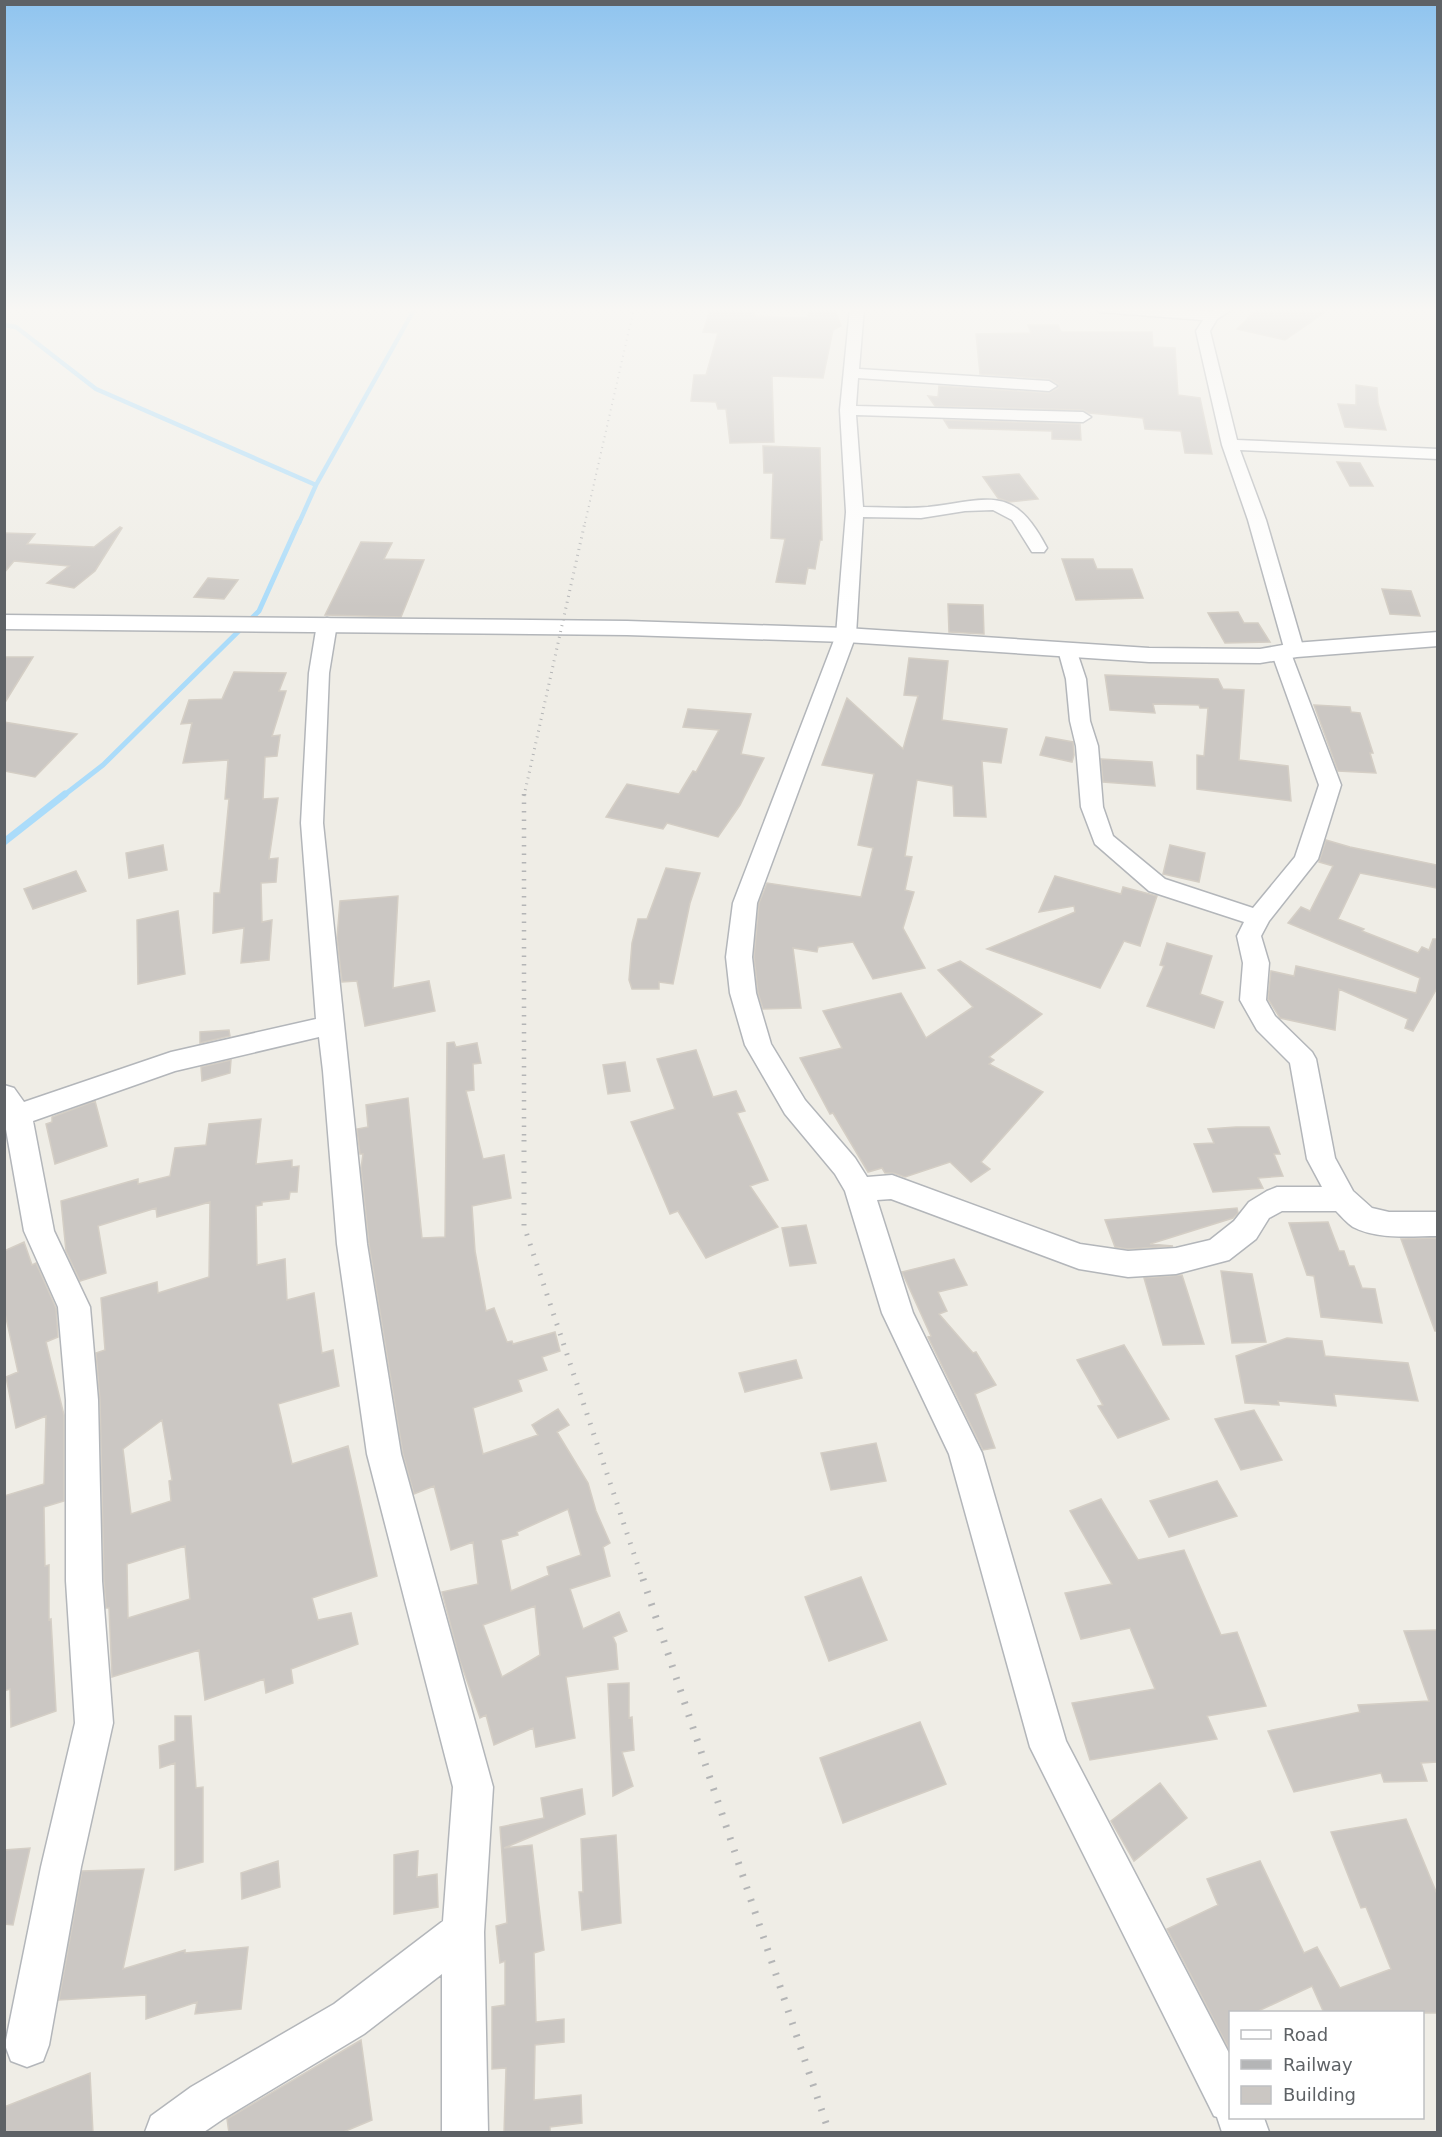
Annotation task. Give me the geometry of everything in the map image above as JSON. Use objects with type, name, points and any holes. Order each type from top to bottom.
[{"type":"street","points":[[1221,408],[1230,445],[1257,520],[1288,652],[1330,785],[1306,859],[1258,918],[1249,936],[1256,963],[1253,1000],[1266,1023],[1303,1059],[1321,1159],[1343,1199],[1363,1218],[1389,1224],[1434,1219]]},
{"type":"street","points":[[1083,417],[848,410],[855,512],[846,635],[745,903],[739,957],[743,993],[758,1045],[795,1107],[860,1189],[898,1313],[965,1453],[1049,1747],[1229,2098]]},
{"type":"street","points":[[1230,445],[1437,454]]},
{"type":"street","points":[[855,512],[928,512],[988,502],[1002,506],[1018,516],[1033,535],[1038,549]]},
{"type":"street","points":[[4,622],[627,628],[846,635],[1149,655],[1260,656],[1437,639]]},
{"type":"street","points":[[327,624],[319,673],[312,823],[352,1244],[384,1454],[473,1787],[463,1932],[465,2133]]},
{"type":"street","points":[[1068,650],[1076,679],[1080,721],[1087,746],[1092,807],[1103,839],[1157,885],[1258,918]]},
{"type":"street","points":[[27,2045],[61,1867],[94,1723],[84,1581],[82,1400],[74,1307],[39,1231],[11,1105],[171,1062],[330,1025]]},
{"type":"street","points":[[860,1189],[892,1187],[1079,1256],[1128,1264],[1176,1261],[1218,1251],[1245,1230],[1259,1210],[1277,1199],[1343,1199]]},
{"type":"street","points":[[167,2133],[207,2103],[349,2019],[463,1932]]},
{"type":"street","points":[[1240,2119],[1247,2133]]},
{"type":"building","points":[[773,408],[774,442],[730,443],[726,409],[718,409]]},
{"type":"building","points":[[999,408],[1202,408],[1212,454],[1185,453],[1181,431],[1145,429],[1143,418],[1089,413],[1083,410]]},
{"type":"building","points":[[1339,408],[1379,408],[1386,430],[1345,427]]},
{"type":"building","points":[[944,420],[1080,424],[1081,440],[1052,439],[1052,431],[949,428]]},
{"type":"building","points":[[763,446],[820,448],[822,540],[820,540],[815,569],[808,568],[805,584],[776,582],[785,539],[771,538],[773,473],[764,473]]},
{"type":"building","points":[[1337,462],[1360,463],[1373,486],[1350,486]]},
{"type":"building","points":[[1019,474],[1038,499],[1009,502],[998,498],[983,477]]},
{"type":"building","points":[[120,527],[122,528],[95,571],[74,588],[47,583],[69,566],[14,561],[4,573],[4,533],[35,534],[27,544],[94,547]]},
{"type":"building","points":[[361,542],[392,543],[384,559],[424,560],[401,617],[325,615]]},
{"type":"building","points":[[1062,559],[1093,559],[1097,569],[1132,569],[1143,598],[1076,600]]},
{"type":"building","points":[[208,578],[238,580],[224,599],[194,597]]},
{"type":"building","points":[[1382,589],[1411,591],[1420,616],[1390,614]]},
{"type":"building","points":[[948,604],[983,605],[984,634],[949,632]]},
{"type":"building","points":[[1238,612],[1244,623],[1258,623],[1270,642],[1225,643],[1208,613]]},
{"type":"building","points":[[4,657],[33,657],[4,704]]},
{"type":"building","points":[[909,658],[948,661],[942,720],[1007,729],[1001,763],[982,761],[986,817],[954,816],[953,786],[917,780],[905,856],[912,857],[905,890],[914,892],[903,928],[925,968],[873,979],[853,942],[818,947],[817,952],[793,948],[801,1008],[763,1009],[758,993],[754,957],[759,903],[767,883],[861,897],[873,848],[858,845],[874,774],[822,765],[847,698],[903,749],[918,696],[904,695]]},
{"type":"building","points":[[234,672],[286,673],[279,691],[286,691],[272,736],[280,735],[277,756],[265,757],[263,799],[278,798],[269,859],[278,858],[276,882],[261,883],[262,922],[272,920],[269,960],[241,963],[244,928],[213,933],[214,893],[220,893],[229,799],[225,799],[228,760],[183,763],[192,723],[181,724],[189,700],[222,699]]},
{"type":"building","points":[[1105,675],[1218,679],[1223,689],[1244,690],[1239,760],[1288,766],[1291,801],[1197,789],[1197,755],[1204,756],[1208,708],[1200,708],[1199,705],[1153,704],[1155,713],[1110,710]]},
{"type":"building","points":[[1314,705],[1350,707],[1351,712],[1360,713],[1373,753],[1370,753],[1376,773],[1338,771]]},
{"type":"building","points":[[688,709],[751,714],[741,754],[764,758],[740,805],[718,837],[667,823],[663,829],[606,817],[627,784],[679,794],[693,771],[696,772],[719,730],[683,727]]},
{"type":"building","points":[[4,722],[77,734],[35,777],[4,771]]},
{"type":"building","points":[[1046,737],[1073,742],[1072,762],[1040,755]]},
{"type":"building","points":[[1101,759],[1152,762],[1155,786],[1103,782]]},
{"type":"building","points":[[1326,840],[1437,865],[1437,888],[1360,873],[1338,919],[1418,953],[1422,947],[1429,950],[1433,939],[1437,939],[1437,988],[1413,1031],[1405,1028],[1408,1019],[1339,989],[1335,1030],[1280,1018],[1268,999],[1271,971],[1294,976],[1296,966],[1416,993],[1420,978],[1288,923],[1301,907],[1310,911],[1333,866],[1319,862]]},
{"type":"building","points":[[163,845],[167,870],[129,878],[126,853]]},
{"type":"building","points":[[1170,845],[1205,853],[1199,882],[1163,874]]},
{"type":"building","points":[[666,868],[700,873],[690,903],[673,984],[659,982],[659,989],[632,989],[629,980],[632,943],[638,919],[647,919]]},
{"type":"building","points":[[76,871],[86,891],[33,909],[24,889]]},
{"type":"building","points":[[1055,876],[1121,894],[1123,887],[1157,896],[1140,946],[1124,941],[1100,988],[987,949],[1075,912],[1074,906],[1039,912]]},
{"type":"building","points":[[398,896],[393,988],[429,981],[435,1011],[365,1026],[357,981],[342,982],[337,938],[340,901]]},
{"type":"building","points":[[178,911],[185,974],[138,984],[137,920]]},
{"type":"building","points":[[1167,943],[1212,956],[1200,994],[1223,1002],[1214,1028],[1147,1006],[1164,966],[1160,965]]},
{"type":"building","points":[[960,961],[1042,1014],[989,1057],[994,1060],[989,1064],[1043,1092],[981,1162],[990,1169],[971,1182],[950,1162],[905,1177],[885,1173],[882,1168],[868,1172],[833,1113],[830,1114],[800,1058],[842,1048],[823,1011],[901,993],[926,1038],[973,1007],[938,970]]},
{"type":"building","points":[[229,1030],[230,1036],[200,1043],[200,1032]]},
{"type":"building","points":[[454,1042],[456,1047],[477,1043],[481,1063],[473,1064],[474,1090],[466,1091],[483,1159],[504,1155],[511,1198],[472,1206],[475,1251],[486,1311],[494,1308],[507,1342],[512,1341],[513,1344],[555,1332],[560,1351],[542,1357],[547,1370],[518,1380],[522,1391],[473,1408],[483,1454],[538,1435],[532,1425],[558,1409],[569,1425],[557,1432],[588,1483],[596,1511],[610,1543],[603,1547],[610,1576],[570,1589],[583,1629],[619,1612],[627,1631],[613,1637],[616,1644],[618,1669],[566,1677],[575,1738],[536,1747],[533,1728],[494,1745],[486,1715],[480,1718],[460,1661],[442,1592],[478,1584],[473,1542],[451,1550],[434,1486],[414,1494],[403,1454],[369,1244],[361,1168],[363,1154],[360,1154],[357,1129],[368,1127],[366,1105],[408,1098],[422,1238],[445,1237],[447,1043]],"holes":[[[568,1509],[581,1555],[547,1567],[549,1575],[511,1591],[501,1540],[518,1535],[517,1532]],[[535,1606],[540,1655],[502,1677],[483,1625]]]},
{"type":"building","points":[[696,1050],[713,1097],[736,1091],[745,1111],[737,1113],[768,1180],[750,1186],[778,1227],[706,1258],[678,1211],[670,1214],[631,1122],[675,1109],[657,1059]]},
{"type":"building","points":[[231,1060],[230,1073],[202,1081],[201,1067]]},
{"type":"building","points":[[625,1062],[630,1091],[608,1094],[603,1065]]},
{"type":"building","points":[[95,1101],[107,1146],[55,1164],[46,1124],[52,1122],[52,1117]]},
{"type":"building","points":[[261,1119],[256,1164],[292,1160],[292,1167],[299,1166],[297,1192],[290,1192],[289,1199],[262,1202],[262,1205],[256,1206],[257,1265],[285,1259],[287,1300],[314,1293],[322,1353],[333,1350],[339,1386],[278,1404],[292,1464],[348,1446],[377,1576],[312,1598],[318,1620],[351,1613],[358,1644],[291,1669],[293,1683],[266,1693],[264,1679],[205,1700],[199,1650],[112,1677],[109,1608],[106,1608],[104,1581],[100,1400],[96,1353],[105,1350],[101,1298],[157,1282],[158,1293],[209,1277],[210,1202],[157,1217],[156,1208],[98,1226],[106,1273],[80,1281],[66,1251],[61,1201],[138,1179],[138,1184],[170,1176],[175,1148],[206,1145],[209,1124]],"holes":[[[162,1420],[172,1480],[169,1481],[171,1501],[131,1514],[123,1449]],[[185,1546],[190,1599],[128,1618],[127,1564]]]},
{"type":"building","points":[[1269,1127],[1280,1154],[1274,1154],[1283,1176],[1258,1178],[1263,1188],[1213,1192],[1194,1144],[1214,1143],[1208,1129]]},
{"type":"building","points":[[1237,1208],[1238,1213],[1233,1218],[1150,1244],[1173,1246],[1128,1249],[1115,1247],[1105,1220]]},
{"type":"building","points":[[1328,1222],[1339,1251],[1344,1251],[1349,1266],[1354,1266],[1362,1288],[1375,1289],[1382,1323],[1321,1317],[1314,1276],[1307,1275],[1289,1223]]},
{"type":"building","points":[[806,1225],[816,1263],[790,1266],[782,1228]]},
{"type":"building","points":[[1437,1238],[1437,1331],[1435,1331],[1401,1239]]},
{"type":"building","points":[[24,1242],[32,1265],[36,1263],[56,1308],[58,1337],[46,1342],[64,1415],[64,1501],[44,1507],[45,1566],[49,1565],[49,1620],[51,1619],[56,1711],[11,1727],[10,1689],[4,1691],[4,1496],[44,1484],[46,1416],[16,1428],[6,1377],[18,1372],[4,1309],[4,1251]]},
{"type":"building","points":[[954,1259],[967,1285],[938,1292],[947,1311],[939,1314],[973,1353],[976,1352],[996,1385],[975,1394],[995,1448],[983,1450],[928,1337],[931,1336],[902,1272]]},
{"type":"building","points":[[1221,1271],[1252,1274],[1266,1342],[1232,1343]]},
{"type":"building","points":[[1182,1275],[1204,1344],[1163,1345],[1144,1278]]},
{"type":"building","points":[[1287,1338],[1322,1341],[1325,1356],[1408,1363],[1418,1401],[1334,1394],[1336,1406],[1278,1401],[1279,1405],[1245,1403],[1236,1356]]},
{"type":"building","points":[[1124,1345],[1169,1419],[1118,1438],[1098,1406],[1103,1405],[1077,1360]]},
{"type":"building","points":[[796,1360],[802,1378],[745,1392],[739,1373]]},
{"type":"building","points":[[1254,1410],[1282,1460],[1241,1470],[1215,1419]]},
{"type":"building","points":[[876,1443],[886,1481],[831,1490],[821,1453]]},
{"type":"building","points":[[1217,1481],[1237,1516],[1169,1537],[1150,1501]]},
{"type":"building","points":[[1101,1499],[1138,1560],[1184,1550],[1221,1635],[1237,1632],[1266,1706],[1207,1716],[1217,1739],[1090,1760],[1072,1703],[1155,1689],[1130,1628],[1081,1639],[1065,1593],[1112,1584],[1070,1511]]},
{"type":"building","points":[[861,1577],[887,1640],[829,1661],[805,1597]]},
{"type":"building","points":[[1437,1630],[1437,1762],[1421,1763],[1427,1781],[1384,1782],[1381,1773],[1294,1792],[1268,1731],[1360,1712],[1358,1705],[1429,1701],[1404,1631]]},
{"type":"building","points":[[629,1683],[629,1718],[632,1717],[634,1750],[622,1752],[633,1786],[613,1796],[608,1684]]},
{"type":"building","points":[[175,1716],[191,1716],[196,1788],[203,1787],[203,1862],[175,1870],[175,1763],[160,1768],[159,1746],[175,1741]]},
{"type":"building","points":[[920,1722],[946,1784],[843,1823],[820,1758]]},
{"type":"building","points":[[1160,1783],[1187,1818],[1134,1861],[1111,1821]]},
{"type":"building","points":[[582,1789],[585,1814],[504,1848],[532,1845],[544,1950],[534,1953],[536,2022],[564,2019],[564,2042],[535,2045],[534,2100],[581,2095],[582,2123],[550,2127],[550,2133],[504,2133],[506,2068],[492,2069],[492,2007],[505,2005],[505,1961],[500,1963],[496,1926],[507,1923],[500,1827],[544,1818],[541,1798]]},
{"type":"building","points":[[1406,1819],[1437,1894],[1437,2013],[1323,2011],[1312,1986],[1258,2011],[1229,2011],[1229,2049],[1167,1929],[1218,1905],[1207,1879],[1260,1861],[1304,1953],[1317,1947],[1340,1988],[1391,1969],[1366,1907],[1361,1908],[1331,1832]]},
{"type":"building","points":[[616,1835],[621,1923],[582,1930],[579,1892],[583,1892],[581,1839]]},
{"type":"building","points":[[30,1848],[13,1925],[4,1924],[4,1850]]},
{"type":"building","points":[[418,1851],[417,1877],[437,1874],[438,1907],[394,1914],[394,1855]]},
{"type":"building","points":[[278,1861],[280,1887],[242,1899],[241,1873]]},
{"type":"building","points":[[144,1869],[123,1969],[185,1950],[185,1953],[248,1947],[241,2009],[195,2014],[197,2002],[146,2019],[146,1995],[59,2000],[82,1871]]},
{"type":"building","points":[[361,2040],[372,2120],[341,2133],[229,2133],[227,2119]]},
{"type":"building","points":[[90,2073],[93,2133],[4,2133],[4,2107]]},
{"type":"waterway","points":[[139,408],[316,485]]},
{"type":"waterway","points":[[316,485],[359,408]]},
{"type":"waterway","points":[[299,523],[316,485]]},
{"type":"waterway","points":[[63,796],[103,765],[259,611],[299,522]]},
{"type":"waterway","points":[[4,842],[65,794]]},
{"type":"railway","points":[[585,523],[611,408]]},
{"type":"railway","points":[[524,796],[585,522]]},
{"type":"railway","points":[[524,796],[524,1226],[643,1581]]},
{"type":"railway","points":[[643,1579],[829,2132]]}]
